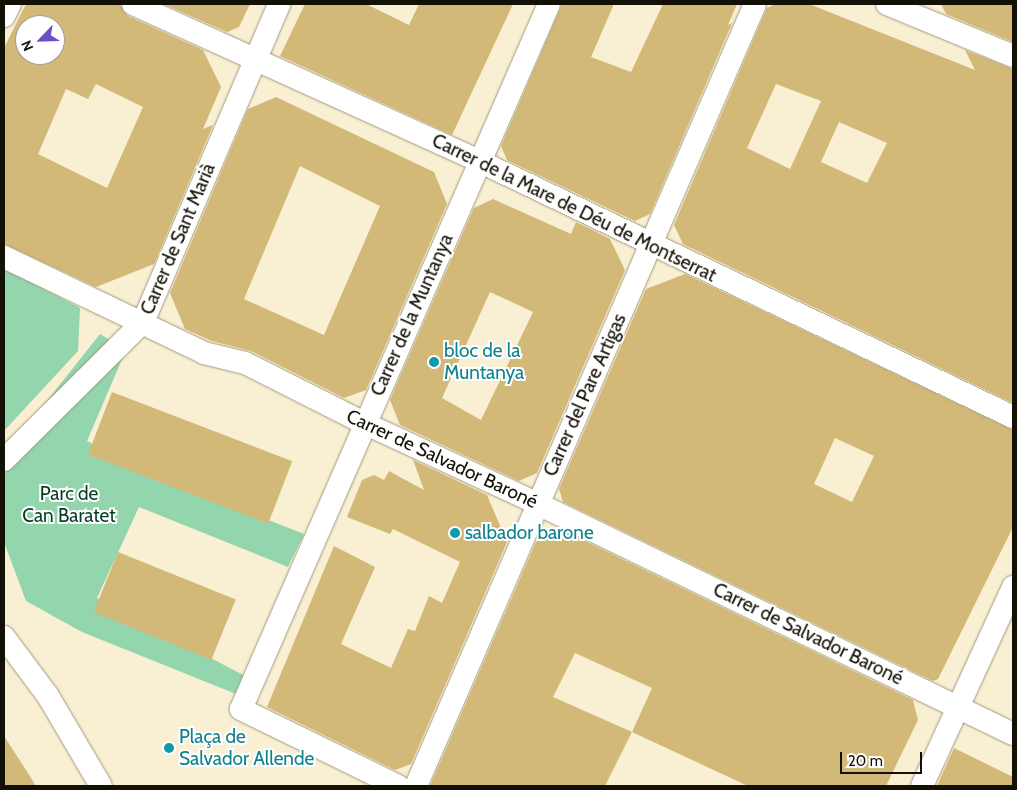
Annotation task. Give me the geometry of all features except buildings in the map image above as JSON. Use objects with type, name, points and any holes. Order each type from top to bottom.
[{"type":"street","points":[[4,16],[10,4]]},
{"type":"street","name":"Carrer de la Mare de Déu de Montserrat","points":[[133,4],[481,162],[1013,417]]},
{"type":"street","name":"Carrer de Sant Marià","points":[[4,460],[143,322],[279,4]]},
{"type":"street","name":"Carrer de la Muntanya","points":[[398,786],[241,709],[364,423],[481,162],[549,4]]},
{"type":"street","name":"Carrer del Pare Artigas","points":[[416,786],[536,503],[652,245],[755,4]]},
{"type":"street","points":[[888,4],[924,11],[1013,56]]},
{"type":"street","name":"Carrer de Salvador Baroné","points":[[4,257],[204,352],[245,363],[364,423],[536,503],[1013,734]]},
{"type":"street","points":[[922,786],[1013,587]]},
{"type":"street","points":[[4,638],[48,696],[100,786]]},
{"type":"green space","points":[[4,268],[80,308],[78,351],[4,431]]},
{"type":"green space","name":"Parc de Can Baratet","points":[[100,334],[126,350],[87,441],[158,476],[304,534],[288,567],[139,507],[97,598],[245,676],[236,694],[82,632],[26,601],[4,542],[4,455]]},
{"type":"place","name":"bloc de la Muntanya","points":[[434,362]]},
{"type":"place","name":"salbador barone","points":[[455,533]]},
{"type":"place","name":"Plaça de Salvador Allende","points":[[169,748]]}]
